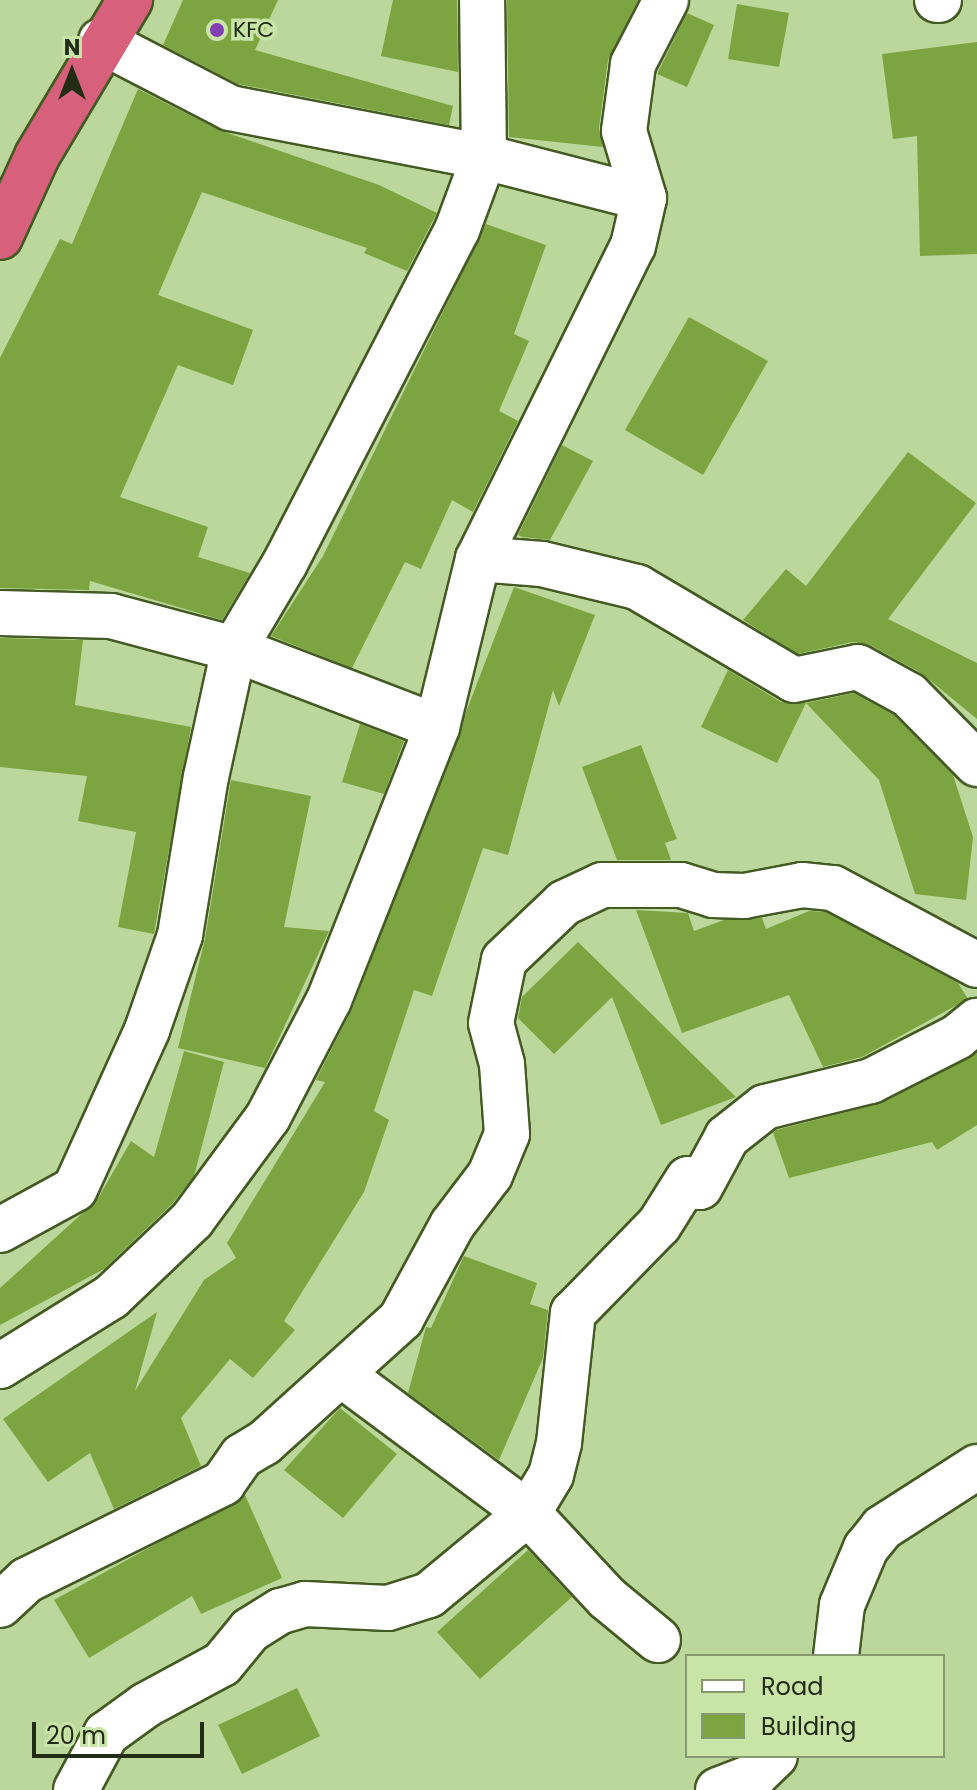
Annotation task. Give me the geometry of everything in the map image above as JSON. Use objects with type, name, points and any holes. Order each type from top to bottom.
[{"type":"highway","points":[[0,237],[37,156],[101,41],[130,0]]},
{"type":"street","points":[[0,1230],[75,1189],[147,1030],[180,935],[206,777],[234,649],[285,563],[457,230],[484,157],[482,0]]},
{"type":"street","points":[[0,1366],[111,1297],[192,1220],[268,1117],[329,1000],[437,727],[478,559],[633,246],[644,198],[624,131],[633,64],[666,0]]},
{"type":"street","points":[[101,41],[230,108],[484,157],[644,198]]},
{"type":"street","points":[[478,559],[542,564],[637,587],[794,680],[858,667],[909,695],[977,764]]},
{"type":"street","points":[[0,613],[111,616],[234,649],[437,727]]},
{"type":"street","points":[[0,1605],[27,1580],[223,1483],[242,1456],[342,1375],[401,1319],[436,1250],[490,1175],[507,1134],[502,1064],[491,1023],[504,960],[564,903],[602,885],[681,885],[713,895],[744,896],[802,885],[833,888],[977,965]]},
{"type":"street","points":[[76,1790],[106,1734],[146,1705],[222,1664],[260,1624],[305,1604],[388,1608],[429,1595],[528,1513],[551,1475],[559,1443],[573,1313],[659,1225],[688,1179],[700,1187],[727,1137],[765,1107],[871,1081],[957,1037],[977,1021]]},
{"type":"street","points":[[342,1375],[528,1513],[607,1598],[658,1640]]},
{"type":"street","points":[[836,1654],[842,1605],[866,1548],[882,1528],[977,1467]]},
{"type":"street","points":[[718,1790],[754,1776],[773,1758]]},
{"type":"building","points":[[183,0],[278,0],[255,50],[453,106],[449,125],[238,84],[163,45]]},
{"type":"building","points":[[393,0],[457,0],[458,72],[381,56]]},
{"type":"building","points":[[507,0],[638,0],[608,60],[599,128],[603,147],[509,137]]},
{"type":"building","points":[[737,4],[789,13],[779,67],[728,59]]},
{"type":"building","points":[[687,13],[714,25],[687,87],[657,74]]},
{"type":"building","points":[[977,42],[977,254],[920,256],[917,136],[893,139],[882,54]]},
{"type":"building","points":[[138,89],[219,130],[379,185],[437,213],[407,271],[364,253],[367,248],[202,192],[158,295],[253,330],[233,385],[178,365],[120,497],[208,527],[198,557],[250,573],[222,620],[90,581],[89,590],[0,588],[0,358],[60,239],[72,244]]},
{"type":"building","points":[[486,224],[546,245],[514,334],[529,341],[499,411],[518,421],[473,512],[452,500],[421,569],[405,562],[352,668],[271,636],[323,556]]},
{"type":"building","points":[[689,317],[768,361],[703,475],[625,430]]},
{"type":"building","points":[[562,445],[593,461],[550,540],[522,537],[518,535]]},
{"type":"building","points":[[908,452],[976,503],[888,619],[977,663],[977,719],[921,673],[870,645],[853,642],[798,654],[743,620],[786,569],[806,586]]},
{"type":"building","points":[[514,587],[595,615],[559,706],[553,690],[508,855],[483,848],[432,996],[414,990],[374,1111],[389,1120],[364,1192],[284,1321],[295,1330],[253,1378],[230,1359],[181,1418],[201,1466],[114,1509],[90,1453],[48,1482],[3,1419],[157,1312],[135,1391],[204,1280],[236,1258],[227,1243],[325,1082],[316,1080],[352,1009]]},
{"type":"building","points":[[0,638],[83,640],[75,705],[191,727],[154,934],[118,927],[136,832],[78,821],[87,776],[0,767]]},
{"type":"building","points":[[728,670],[781,702],[806,703],[777,763],[701,727]]},
{"type":"building","points":[[854,693],[894,715],[953,775],[973,837],[966,900],[915,894],[879,780],[806,703]]},
{"type":"building","points":[[360,724],[404,741],[384,794],[342,782]]},
{"type":"building","points":[[641,745],[677,839],[665,843],[671,860],[617,860],[582,767]]},
{"type":"building","points":[[231,780],[311,796],[284,927],[329,931],[265,1068],[178,1048],[205,939]]},
{"type":"building","points":[[636,910],[688,913],[694,931],[724,920],[762,918],[766,929],[809,911],[826,912],[958,983],[968,999],[862,1057],[823,1067],[789,995],[682,1033]]},
{"type":"building","points":[[578,942],[736,1097],[661,1125],[612,997],[554,1054],[518,1018],[522,997]]},
{"type":"building","points":[[184,1051],[224,1062],[194,1176],[173,1203],[104,1269],[0,1325],[0,1288],[97,1200],[131,1141],[154,1157]]},
{"type":"building","points":[[977,1053],[977,1125],[937,1150],[932,1142],[789,1178],[773,1133],[776,1130],[882,1103]]},
{"type":"building","points":[[464,1256],[537,1283],[530,1304],[548,1310],[543,1358],[499,1460],[408,1393],[426,1327],[431,1328]]},
{"type":"building","points":[[340,1408],[397,1454],[343,1518],[284,1470]]},
{"type":"building","points":[[245,1495],[282,1578],[201,1614],[192,1596],[89,1658],[54,1600]]},
{"type":"building","points":[[528,1550],[572,1597],[480,1679],[437,1632]]},
{"type":"building","points":[[297,1688],[320,1736],[242,1774],[218,1725]]},
{"type":"place","name":"KFC","points":[[217,30]]}]
